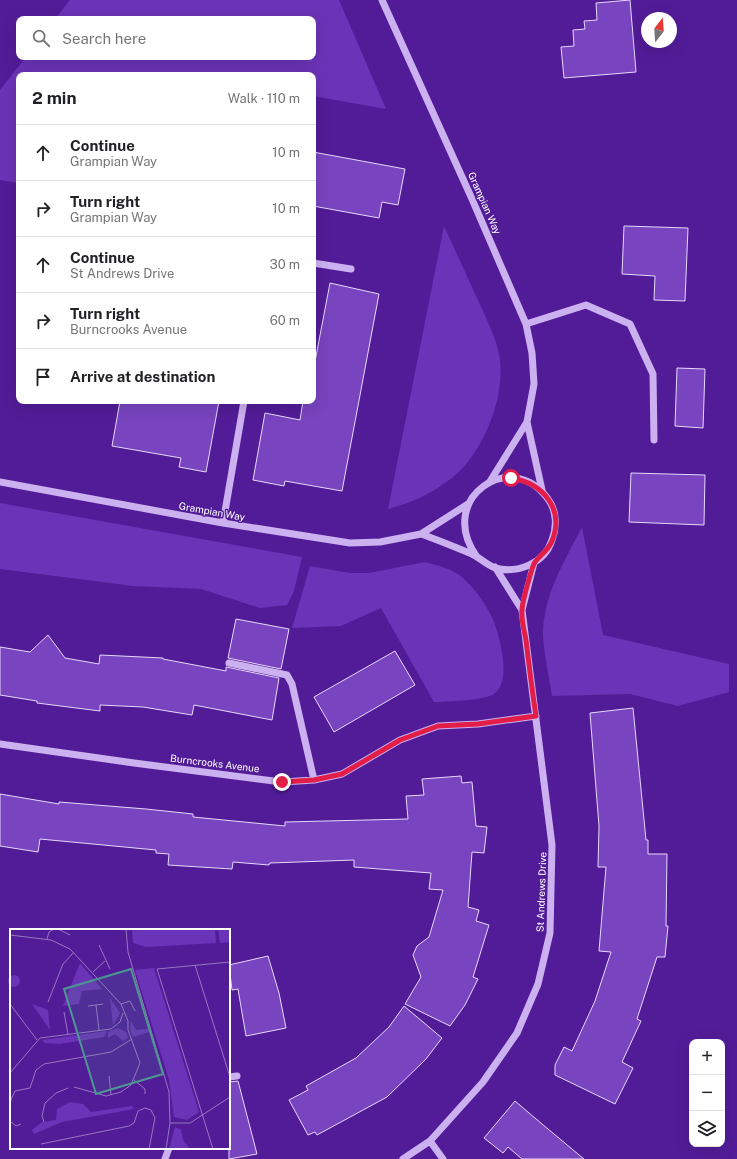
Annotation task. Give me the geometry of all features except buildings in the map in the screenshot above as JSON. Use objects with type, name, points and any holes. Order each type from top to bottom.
[{"type":"street","name":"Grampian Way","points":[[0,482],[223,523],[350,543],[380,542],[421,534],[468,504],[474,495],[489,482],[527,422],[534,384],[532,353],[526,324],[472,199],[382,0]]},
{"type":"street","points":[[316,263],[351,269]]},
{"type":"street","points":[[526,324],[586,305],[630,324],[653,374],[654,440]]},
{"type":"street","points":[[223,523],[243,404]]},
{"type":"street","name":"Grampian Way","points":[[527,422],[542,490],[550,502],[555,515],[556,528],[552,542],[544,554],[534,563]]},
{"type":"street","points":[[489,482],[511,478],[522,480],[542,490]]},
{"type":"street","points":[[468,504],[465,515],[465,532],[470,547],[477,556]]},
{"type":"street","points":[[421,534],[477,556],[495,568],[522,568],[534,563]]},
{"type":"street","name":"St Andrews Drive","points":[[403,1159],[430,1141],[483,1082],[517,1033],[538,984],[550,933],[552,845],[522,610],[534,563]]},
{"type":"street","name":"St Andrews Drive","points":[[495,568],[522,610]]},
{"type":"street","points":[[229,663],[287,675],[292,684],[314,780]]},
{"type":"street","name":"Burncrooks Avenue","points":[[0,744],[282,782],[314,780],[342,774],[400,740],[438,726],[478,724],[536,716]]},
{"type":"street","points":[[230,1077],[237,1076]]},
{"type":"street","points":[[430,1141],[443,1159]]},
{"type":"street","points":[[165,1159],[168,1149]]},
{"type":"shaded area","points":[[70,0],[339,0],[386,109],[316,97],[316,72],[16,72],[16,183],[0,180],[0,90],[24,60],[316,60],[316,16],[57,16]]},
{"type":"shaded area","points":[[444,226],[497,347],[501,370],[500,387],[491,421],[474,453],[464,466],[453,477],[430,493],[405,504],[388,509]]},
{"type":"shaded area","points":[[0,503],[302,557],[294,591],[287,605],[260,608],[201,589],[133,586],[0,569]]},
{"type":"shaded area","points":[[582,527],[603,635],[729,664],[729,692],[678,706],[630,694],[552,696],[545,658],[543,635],[544,621],[556,580]]},
{"type":"shaded area","points":[[425,562],[446,568],[460,576],[477,593],[488,610],[494,622],[503,660],[502,680],[499,688],[494,694],[483,698],[434,702],[381,608],[341,626],[292,628],[310,566],[349,573],[369,573]]},
{"type":"route","points":[[282,782],[314,780],[342,774],[400,740],[438,726],[478,724],[536,716],[522,610],[534,563],[544,554],[552,542],[556,528],[555,515],[550,502],[542,490],[533,484],[511,478]]}]
